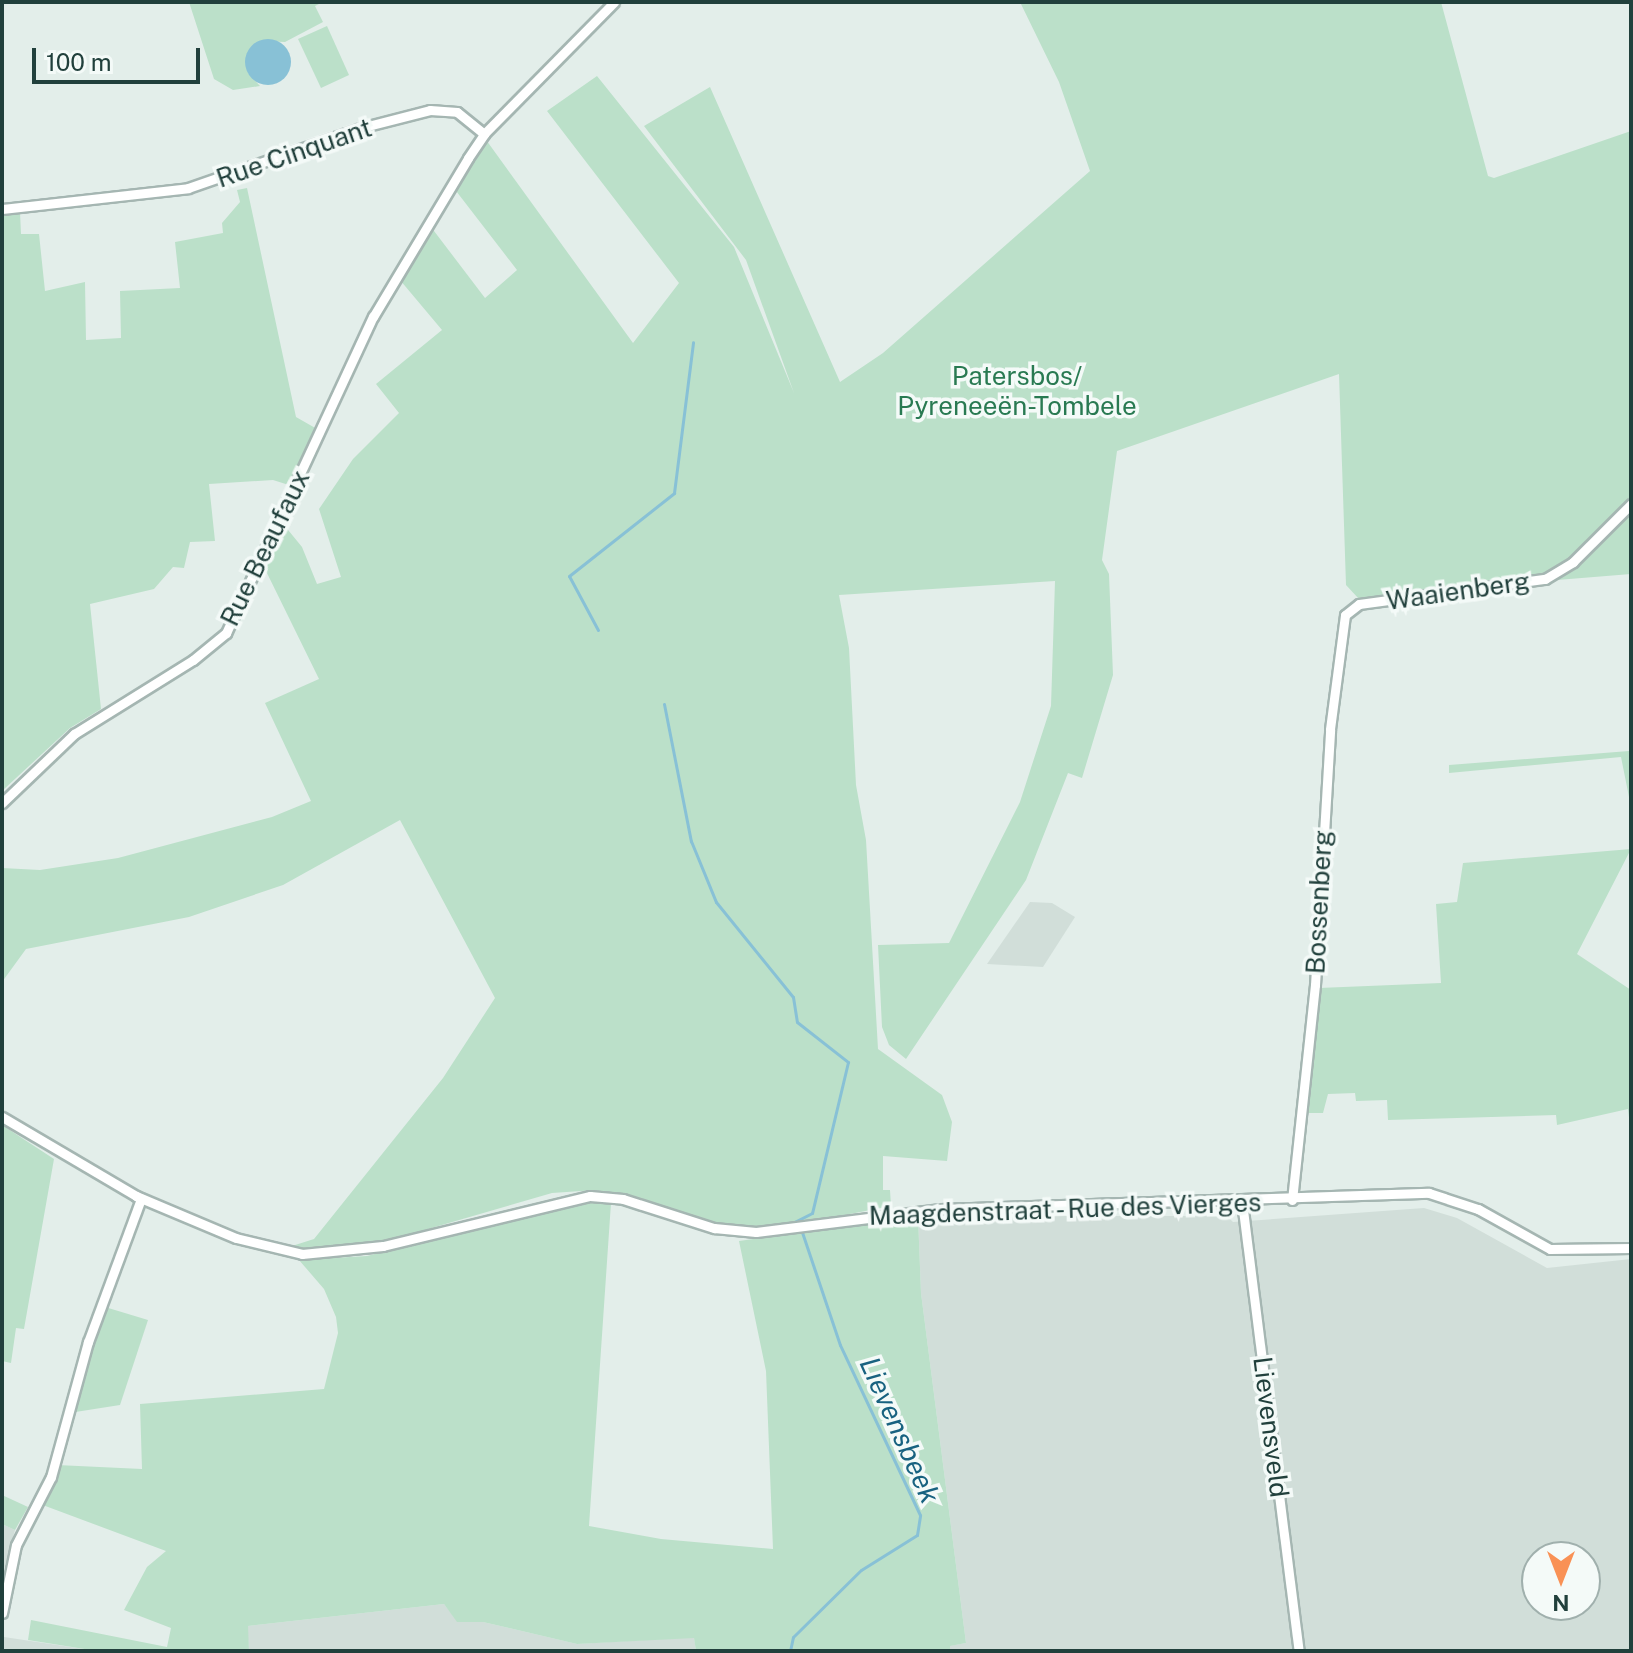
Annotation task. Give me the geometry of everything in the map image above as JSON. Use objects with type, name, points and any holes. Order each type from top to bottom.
[{"type":"street","points":[[484,134],[569,52],[614,2]]},
{"type":"street","name":"Rue Cinquant","points":[[2,209],[188,188],[360,128],[430,110],[457,112],[484,134]]},
{"type":"street","name":"Rue Beaufaux","points":[[2,803],[74,734],[193,660],[226,633],[373,317],[484,134]]},
{"type":"street","name":"Waaienberg","points":[[1352,606],[1545,579],[1573,562],[1631,504]]},
{"type":"street","name":"Bossenberg","points":[[1292,1200],[1315,985],[1336,670],[1343,623],[1352,606]]},
{"type":"street","name":"Maagdenstraat - Rue des Vierges","points":[[2,1117],[141,1199],[236,1238],[316,1254],[383,1246],[590,1196],[623,1199],[697,1224],[741,1232],[941,1209],[1242,1202],[1433,1193],[1478,1209],[1550,1249],[1631,1248]]},
{"type":"street","points":[[2,1613],[15,1549],[51,1477],[88,1342],[141,1199]]},
{"type":"street","name":"Lievensveld","points":[[1242,1202],[1299,1651]]},
{"type":"shaded area","points":[[1030,902],[1052,903],[1075,917],[1043,967],[987,964]]},
{"type":"shaded area","points":[[1424,1208],[1457,1218],[1547,1268],[1631,1259],[1631,1651],[950,1651],[949,1646],[966,1643],[921,1293],[918,1216],[1227,1216],[1233,1222]]},
{"type":"shaded area","points":[[2,1524],[15,1530],[2,1577]]},
{"type":"shaded area","points":[[444,1604],[458,1622],[483,1622],[577,1644],[694,1637],[696,1651],[249,1651],[247,1626]]},
{"type":"shaded area","points":[[4,1637],[97,1651],[2,1651]]},
{"type":"green space","points":[[189,2],[323,2],[315,6],[323,22],[285,42],[261,41],[250,50],[248,73],[260,86],[233,90],[214,79]]},
{"type":"green space","name":"Patersbos/ Pyreneeën-Tombele","points":[[1020,2],[1441,2],[1488,176],[1494,178],[1631,131],[1631,499],[1565,563],[1544,576],[1359,599],[1346,585],[1339,374],[1117,451],[1102,560],[1109,574],[1113,675],[1082,778],[1068,773],[1026,880],[906,1059],[889,1045],[882,1027],[878,945],[949,943],[1020,802],[1051,706],[1055,581],[839,595],[849,648],[856,785],[866,840],[878,1049],[942,1095],[952,1122],[947,1161],[883,1156],[883,1190],[890,1190],[891,1206],[809,1222],[750,1228],[700,1222],[596,1190],[552,1193],[373,1245],[307,1250],[292,1246],[314,1239],[443,1078],[495,998],[400,820],[283,885],[189,917],[26,949],[2,982],[2,868],[40,870],[118,858],[272,817],[311,801],[265,703],[319,679],[264,567],[284,525],[302,547],[317,584],[341,577],[319,509],[353,459],[399,413],[376,384],[442,330],[400,280],[431,227],[485,298],[517,270],[453,187],[484,137],[633,343],[679,283],[547,111],[597,76],[734,247],[794,393],[746,260],[644,126],[710,87],[840,382],[883,353],[1090,171],[1059,82]]},
{"type":"green space","points":[[327,26],[349,75],[321,88],[298,39]]},
{"type":"green space","points":[[247,188],[296,417],[317,429],[292,486],[273,480],[209,484],[215,541],[190,542],[184,568],[173,567],[154,589],[90,604],[101,709],[70,728],[2,791],[2,214],[20,212],[21,234],[39,234],[45,291],[85,282],[86,340],[121,338],[120,291],[180,288],[175,242],[223,233],[222,223],[240,202],[237,190]]},
{"type":"green space","points":[[1630,511],[1631,574],[1557,580]]},
{"type":"green space","points":[[1629,751],[1631,807],[1621,757],[1449,773],[1449,765]]},
{"type":"green space","points":[[1631,849],[1577,954],[1631,990],[1631,1134],[1628,1109],[1557,1125],[1556,1115],[1388,1120],[1387,1100],[1356,1101],[1355,1093],[1328,1094],[1323,1113],[1305,1113],[1319,988],[1441,983],[1436,904],[1457,902],[1463,863]]},
{"type":"green space","points":[[2,1125],[54,1159],[24,1329],[16,1328],[11,1363],[2,1361]]},
{"type":"green space","points":[[573,1203],[611,1203],[589,1526],[661,1539],[773,1549],[766,1371],[739,1241],[918,1216],[921,1293],[966,1643],[950,1646],[950,1651],[696,1651],[694,1638],[577,1644],[483,1622],[457,1622],[444,1604],[248,1626],[249,1651],[97,1651],[28,1640],[31,1620],[167,1647],[171,1628],[124,1610],[147,1567],[166,1551],[40,1504],[50,1491],[57,1465],[142,1469],[140,1404],[324,1389],[338,1333],[336,1317],[324,1289],[299,1260],[367,1256]]},
{"type":"green space","points":[[105,1307],[148,1320],[120,1405],[69,1413]]},
{"type":"green space","points":[[2,1495],[28,1507],[15,1530],[2,1524]]},
{"type":"water","points":[[268,39],[284,46],[291,62],[284,78],[268,85],[252,78],[245,62],[252,46]]},
{"type":"waterway","name":"Lievensbeek","points":[[598,630],[569,576],[674,493],[693,342]]},
{"type":"waterway","name":"Lievensbeek","points":[[664,704],[691,841],[716,902],[793,997],[797,1022],[848,1062],[812,1213],[790,1224]]},
{"type":"waterway","name":"Lievensbeek","points":[[790,1651],[793,1637],[861,1570],[917,1535],[920,1515],[840,1345],[802,1232],[795,1231]]}]
